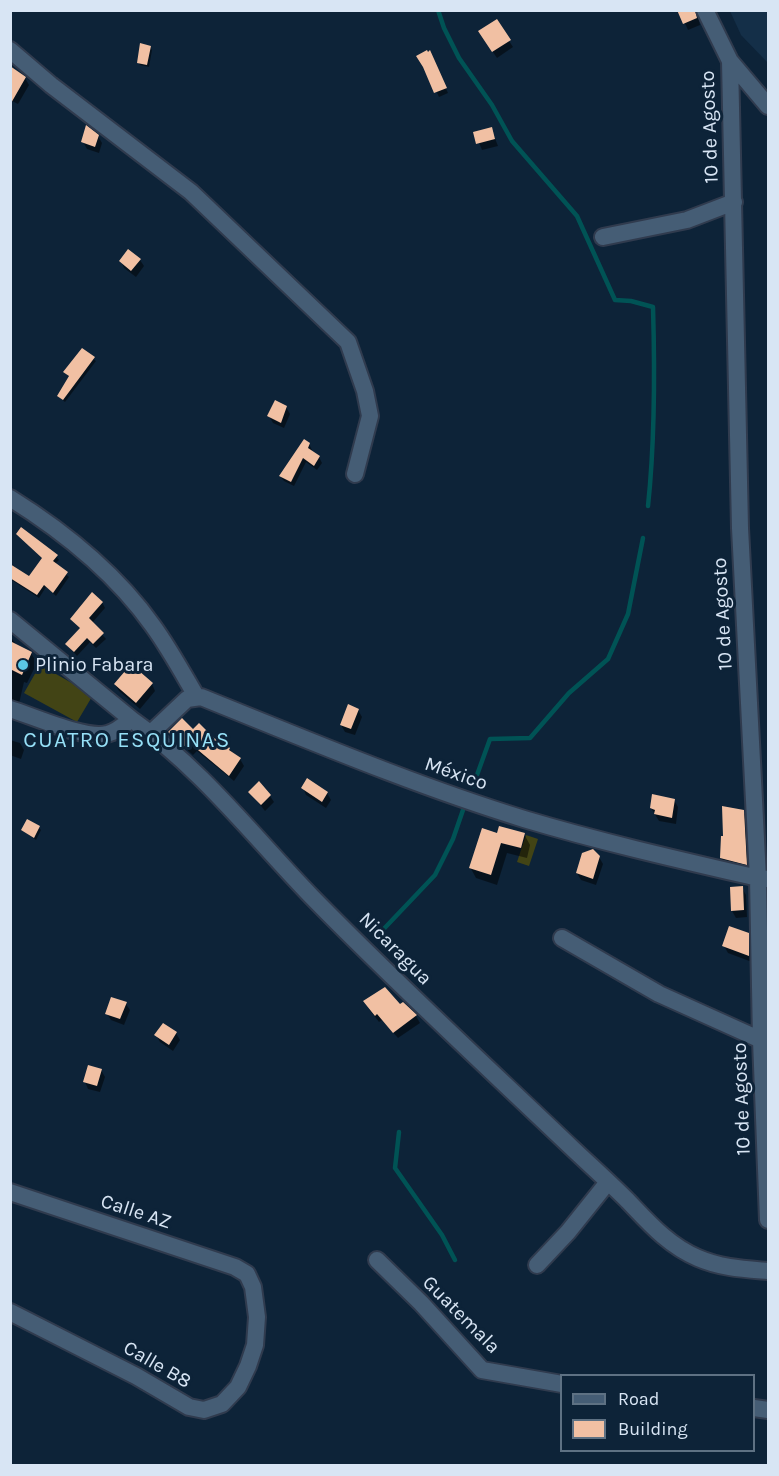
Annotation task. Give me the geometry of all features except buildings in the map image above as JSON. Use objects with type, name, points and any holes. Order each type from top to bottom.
[{"type":"street","name":"10 de Agosto","points":[[705,10],[730,62],[740,528],[763,879],[761,1040],[768,1220]]},
{"type":"street","points":[[10,50],[51,85],[191,192],[348,342],[365,391],[370,416],[355,474]]},
{"type":"street","points":[[730,62],[768,106]]},
{"type":"street","points":[[603,237],[687,220],[734,202]]},
{"type":"street","points":[[10,498],[41,518],[87,554],[133,601],[152,625],[196,696],[187,699],[151,733]]},
{"type":"street","name":"Nicaragua","points":[[10,620],[151,733],[197,775],[241,819],[310,895],[666,1240],[697,1258],[726,1267],[768,1271]]},
{"type":"street","name":"México","points":[[196,696],[382,770],[462,799],[536,822],[763,879]]},
{"type":"street","points":[[10,709],[64,727],[105,735],[114,732],[131,719]]},
{"type":"street","points":[[562,938],[658,994],[761,1040]]},
{"type":"street","points":[[537,1265],[568,1232],[608,1182]]},
{"type":"street","name":"Calle AZ","points":[[10,1192],[235,1267],[247,1274]]},
{"type":"street","name":"Guatemala","points":[[377,1260],[421,1303],[482,1370],[560,1384]]},
{"type":"street","name":"Calle B8","points":[[10,1312],[136,1376],[189,1407],[204,1410],[222,1404],[238,1388],[255,1345],[257,1317],[254,1287],[247,1274]]},
{"type":"shaded area","points":[[730,11],[768,11],[768,63],[741,35]]},
{"type":"shaded area","points":[[40,665],[93,695],[77,722],[24,693]]},
{"type":"shaded area","points":[[526,835],[538,839],[529,866],[517,862]]},
{"type":"waterway","points":[[438,10],[459,58],[492,105],[512,141],[577,216],[615,300],[631,301],[653,307],[654,407],[648,506]]},
{"type":"waterway","points":[[473,786],[490,739],[530,738],[569,693],[608,659],[628,614],[643,538]]},
{"type":"waterway","points":[[378,935],[435,875],[453,839],[463,810]]},
{"type":"waterway","points":[[399,1132],[395,1168],[442,1235],[455,1260]]},
{"type":"place","name":"Plinio Fabara","points":[[23,665]]},
{"type":"district","name":"CUATRO ESQUINAS","points":[[127,741]]}]
